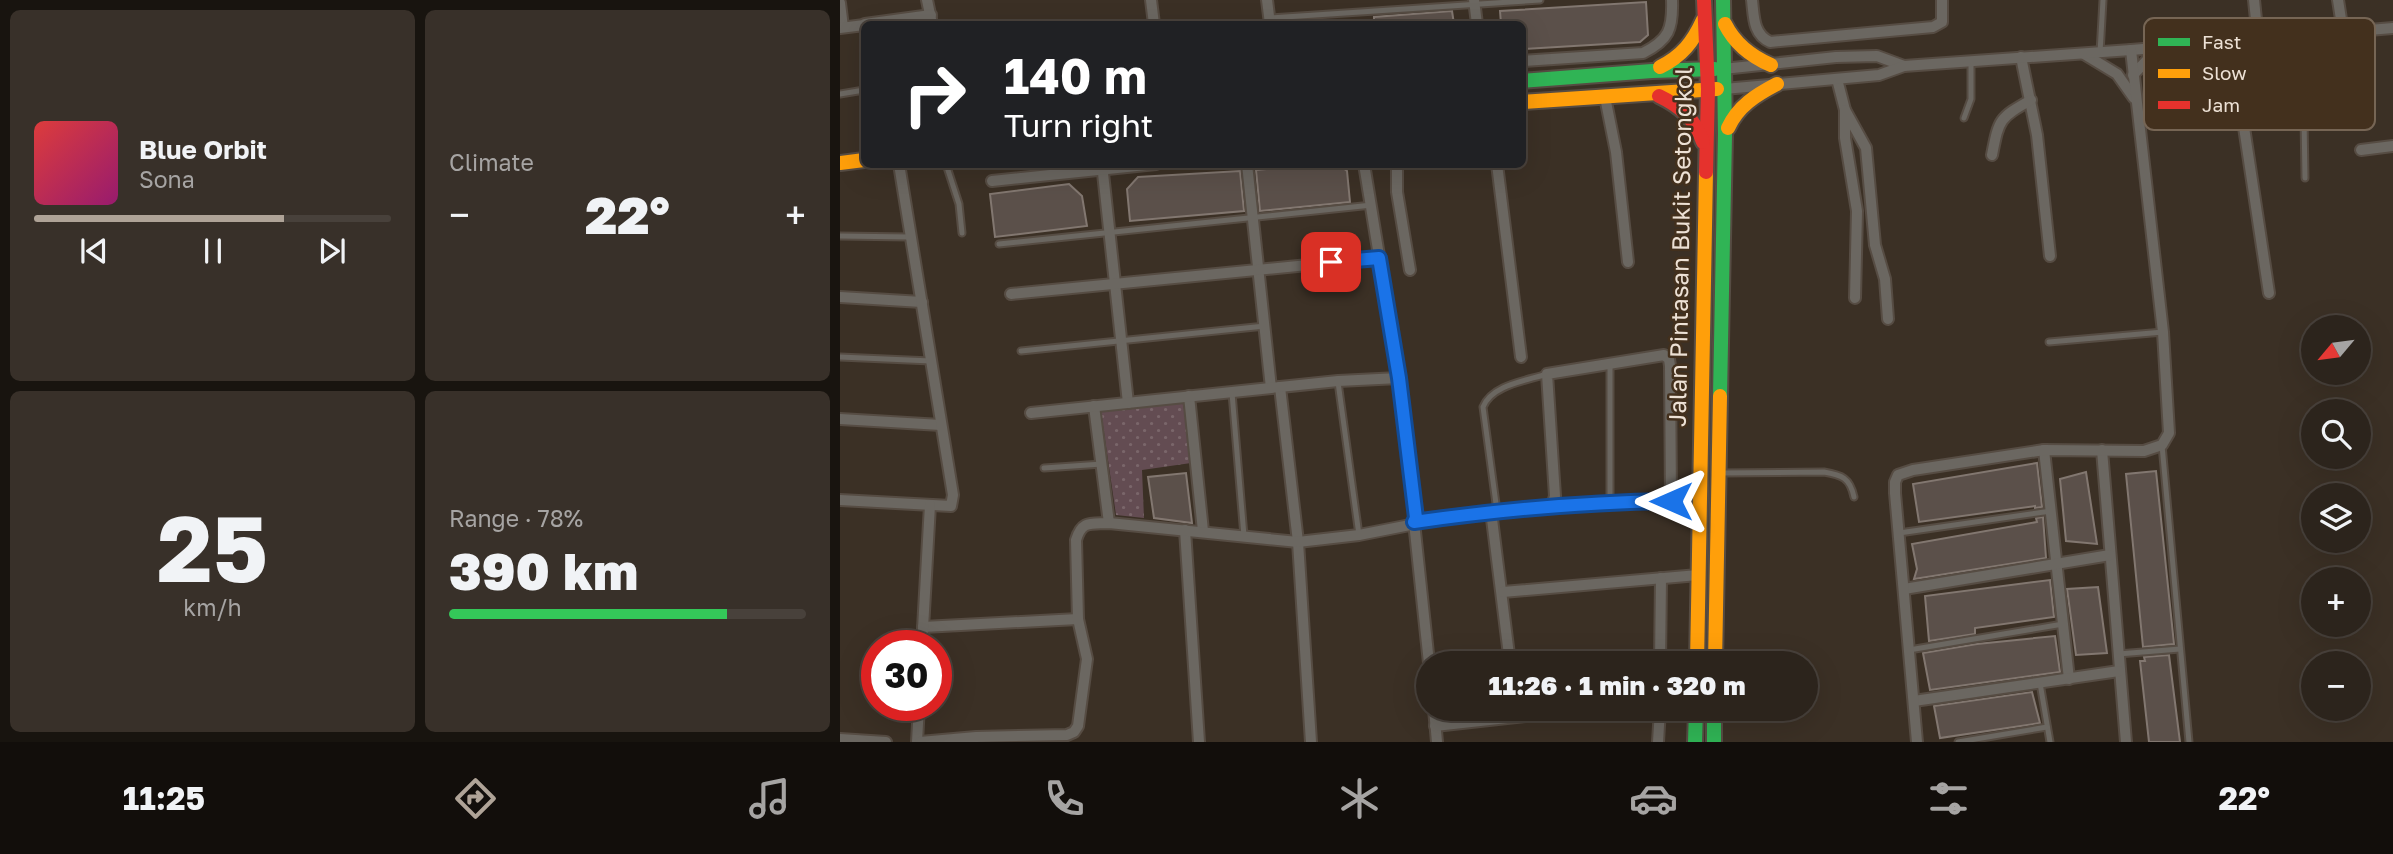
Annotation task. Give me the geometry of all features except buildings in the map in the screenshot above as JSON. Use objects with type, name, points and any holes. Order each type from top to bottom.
[{"type":"main road","name":"Jalan Pintasan Bukit Setongkol","points":[[1697,651],[1708,89],[1704,0]]},
{"type":"main road","name":"Jalan Pintasan Bukit Setongkol","points":[[1715,651],[1725,134],[1723,0]]},
{"type":"main road","points":[[1652,71],[1676,60],[1695,41],[1704,16]]},
{"type":"main road","points":[[1723,19],[1736,43],[1758,60],[1771,65]]},
{"type":"main road","points":[[1526,81],[1652,71],[1723,69]]},
{"type":"main road","points":[[1725,134],[1733,115],[1745,102],[1777,84]]},
{"type":"main road","points":[[1526,102],[1724,89]]},
{"type":"main road","points":[[1654,95],[1675,103],[1692,118],[1702,138],[1706,161]]},
{"type":"main road","points":[[840,163],[861,160]]},
{"type":"main road","points":[[1695,742],[1696,721]]},
{"type":"main road","points":[[1714,721],[1714,742]]},
{"type":"street","points":[[927,0],[931,20]]},
{"type":"street","points":[[1151,0],[1154,21]]},
{"type":"street","points":[[1267,0],[1269,21]]},
{"type":"street","points":[[1526,61],[1643,53],[1661,44],[1669,32],[1672,0]]},
{"type":"street","points":[[1752,0],[1756,31],[1761,38],[1770,42],[1933,27],[1942,22],[1942,0]]},
{"type":"street","points":[[2254,0],[2256,18]]},
{"type":"street","points":[[2338,0],[2341,18]]},
{"type":"street","points":[[1474,2],[1477,21]]},
{"type":"street","points":[[840,3],[842,28],[861,25]]},
{"type":"street","points":[[2375,29],[2393,28]]},
{"type":"street","points":[[1724,89],[1879,75],[1904,66],[2144,49]]},
{"type":"street","points":[[1917,742],[1895,482],[1898,475],[1903,472],[2044,450],[2144,451],[2162,445],[2169,433],[2163,332],[2131,50]]},
{"type":"street","points":[[2084,54],[2117,74],[2136,100]]},
{"type":"street","points":[[1723,69],[1836,57],[1877,56],[1904,66]]},
{"type":"street","points":[[2021,57],[2031,100],[2050,256]]},
{"type":"street","points":[[2133,75],[2144,63]]},
{"type":"street","points":[[1837,79],[1845,110],[1866,148],[1875,245],[1885,279],[1888,319]]},
{"type":"street","points":[[1605,97],[1616,152],[1628,262]]},
{"type":"street","points":[[1992,155],[2000,121],[2009,112],[2031,100]]},
{"type":"street","points":[[1845,110],[1845,138],[1857,211],[1855,298]]},
{"type":"street","points":[[2244,130],[2269,293]]},
{"type":"street","points":[[2361,150],[2393,146]]},
{"type":"street","points":[[840,500],[951,506],[953,502],[933,361],[900,168]]},
{"type":"street","points":[[992,181],[1095,168]]},
{"type":"street","points":[[1103,168],[1128,403]]},
{"type":"street","points":[[1247,168],[1265,326],[1298,542],[1311,742]]},
{"type":"street","points":[[1365,168],[1399,378],[1416,518],[1414,522],[1428,651]]},
{"type":"street","points":[[1397,168],[1397,192],[1410,270]]},
{"type":"street","points":[[1497,168],[1521,357]]},
{"type":"street","points":[[1011,294],[1379,258]]},
{"type":"street","points":[[840,297],[922,302]]},
{"type":"street","points":[[1552,506],[1555,496],[1547,374],[1664,355],[1669,359],[1670,366],[1671,501]]},
{"type":"street","points":[[1031,413],[1338,381],[1399,378]]},
{"type":"street","points":[[1189,396],[1203,531]]},
{"type":"street","points":[[1094,406],[1110,523]]},
{"type":"street","points":[[840,419],[941,425]]},
{"type":"street","points":[[2044,450],[2069,679]]},
{"type":"street","points":[[2102,450],[2126,742]]},
{"type":"street","points":[[919,721],[918,742],[976,737],[1067,735],[1074,732],[1078,726],[1087,659],[1078,619],[1076,540],[1079,529],[1087,524],[1110,523],[1298,542],[1359,535],[1410,526],[1414,522],[1494,511],[1610,502],[1700,501]]},
{"type":"street","points":[[923,630],[930,505]]},
{"type":"street","points":[[1494,511],[1509,651]]},
{"type":"street","points":[[1185,530],[1199,742]]},
{"type":"street","points":[[1904,589],[2109,555]]},
{"type":"street","points":[[1503,592],[1698,575]]},
{"type":"street","points":[[1660,651],[1661,578]]},
{"type":"street","points":[[923,627],[1078,619]]},
{"type":"street","points":[[1914,701],[2119,671]]},
{"type":"street","points":[[1435,721],[1437,742]]},
{"type":"street","points":[[1436,726],[1467,721]]},
{"type":"street","points":[[1658,742],[1659,721]]},
{"type":"street","points":[[840,739],[886,742]]},
{"type":"lane","points":[[1269,21],[1474,2],[1540,0]]},
{"type":"lane","points":[[2100,53],[2103,0]]},
{"type":"lane","points":[[1964,118],[1971,100],[1971,62]]},
{"type":"lane","points":[[840,94],[861,90]]},
{"type":"lane","points":[[2304,130],[2305,178]]},
{"type":"lane","points":[[947,168],[958,205],[962,233]]},
{"type":"lane","points":[[999,244],[1371,205]]},
{"type":"lane","points":[[840,236],[912,237]]},
{"type":"lane","points":[[1021,351],[1265,326]]},
{"type":"lane","points":[[2049,342],[2163,332]]},
{"type":"lane","points":[[840,357],[933,361]]},
{"type":"lane","points":[[1610,364],[1610,502]]},
{"type":"lane","points":[[1494,511],[1483,407],[1487,397],[1495,391],[1547,374]]},
{"type":"lane","points":[[1338,381],[1359,535]]},
{"type":"lane","points":[[1232,392],[1244,536]]},
{"type":"lane","points":[[2162,445],[2189,742]]},
{"type":"lane","points":[[1044,468],[1102,464]]},
{"type":"lane","points":[[1718,473],[1840,474],[1847,479],[1854,497]]},
{"type":"lane","points":[[1899,533],[2051,511]]},
{"type":"lane","points":[[1909,650],[2063,624]]},
{"type":"lane","points":[[2118,654],[2180,649]]},
{"type":"lane","points":[[2040,683],[2050,742]]},
{"type":"lane","points":[[1958,742],[2047,727]]},
{"type":"shaded area","points":[[1183,402],[1191,463],[1142,470],[1144,518],[1116,515],[1101,412]]},
{"type":"traffic: fast","points":[[1720,396],[1725,134],[1723,0]]},
{"type":"traffic: fast","points":[[1526,81],[1715,69]]},
{"type":"traffic: fast","points":[[1695,742],[1696,721]]},
{"type":"traffic: fast","points":[[1714,721],[1714,742]]},
{"type":"traffic: slow","points":[[1660,67],[1686,48],[1703,20]]},
{"type":"traffic: slow","points":[[1725,24],[1733,38],[1744,49],[1771,65]]},
{"type":"traffic: slow","points":[[1728,128],[1748,102],[1777,84]]},
{"type":"traffic: slow","points":[[1526,102],[1717,89]]},
{"type":"traffic: slow","points":[[840,163],[861,160]]},
{"type":"traffic: slow","points":[[1697,651],[1706,172]]},
{"type":"traffic: slow","points":[[1715,651],[1720,396]]},
{"type":"traffic: jam","points":[[1704,0],[1708,89],[1706,172]]},
{"type":"traffic: jam","points":[[1659,96],[1686,114],[1703,142]]},
{"type":"route","points":[[1331,262],[1379,258],[1399,378],[1416,518],[1414,522],[1552,506],[1671,501]]}]
